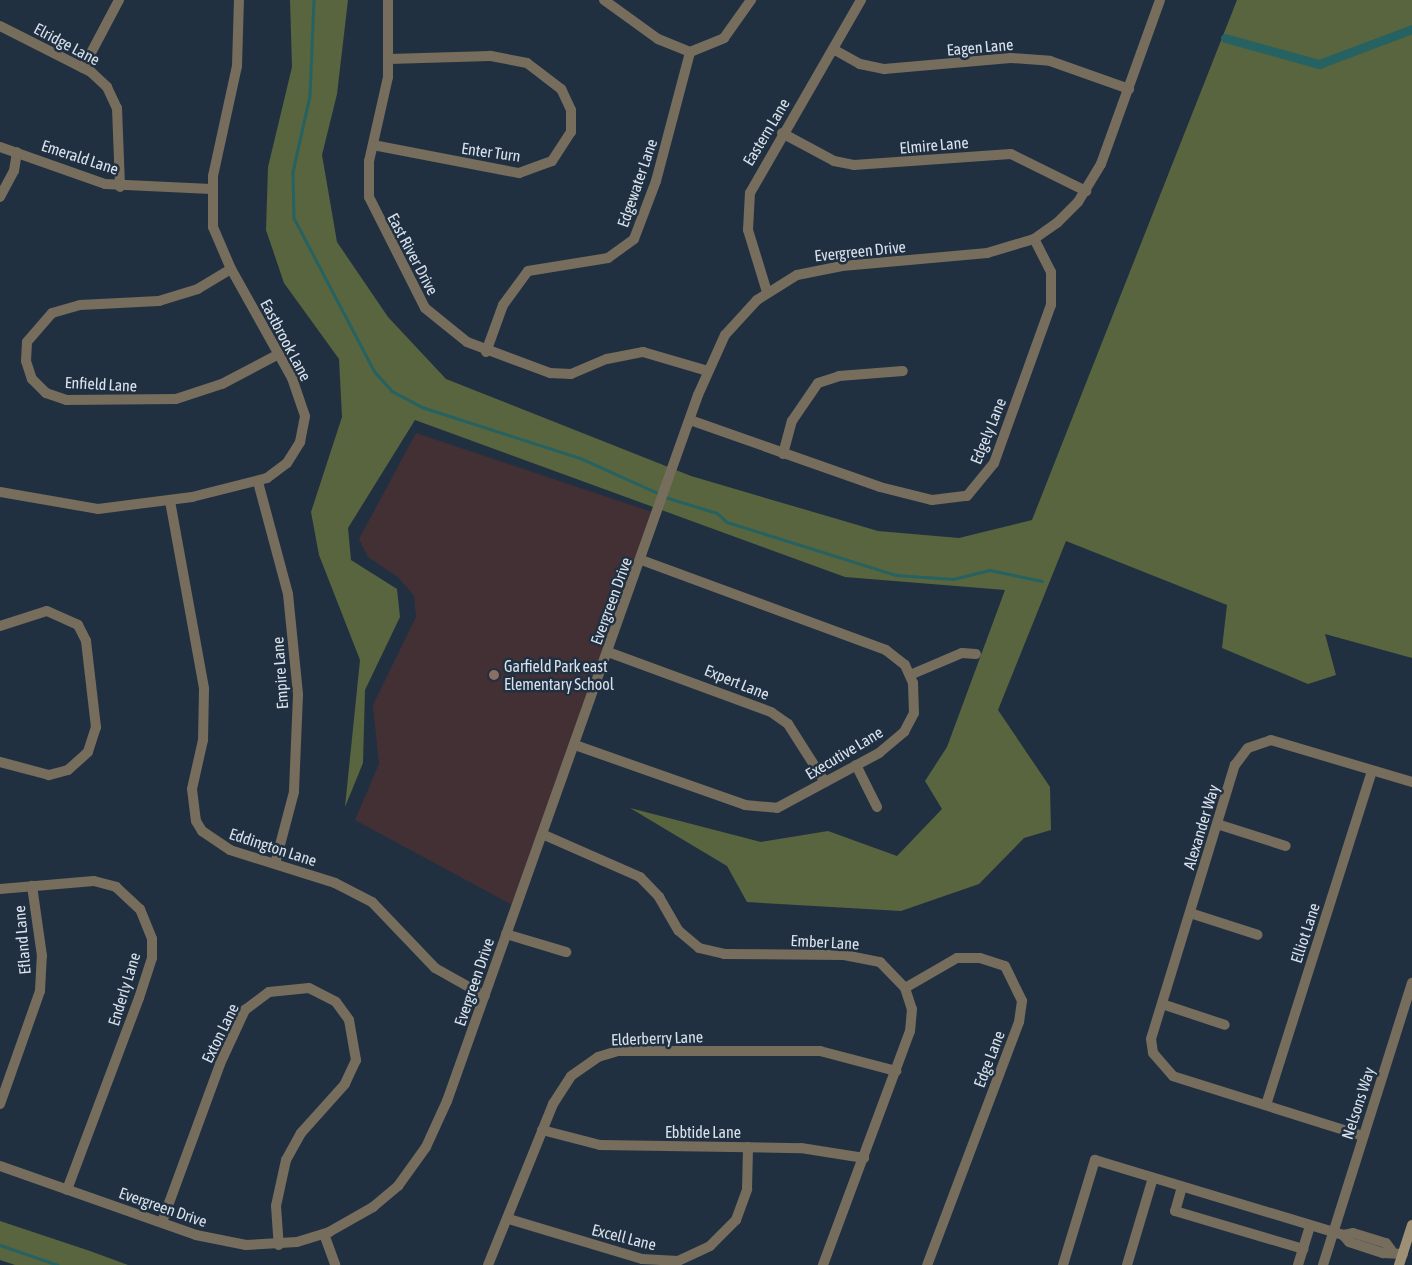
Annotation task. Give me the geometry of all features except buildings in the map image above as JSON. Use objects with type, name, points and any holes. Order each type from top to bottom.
[{"type":"main road","points":[[1399,1265],[1412,1225]]},
{"type":"street","points":[[83,68],[119,0]]},
{"type":"street","name":"Eastbrook Lane","points":[[0,492],[98,509],[170,501],[258,482],[287,463],[304,430],[305,416],[279,354],[214,237],[211,189],[238,66],[239,0]]},
{"type":"street","name":"East River Drive","points":[[388,0],[389,59],[374,145],[367,172],[369,198],[410,285],[448,331],[486,352],[550,373],[571,374],[607,359],[644,352],[708,371]]},
{"type":"street","points":[[604,0],[658,38],[690,52],[724,38],[751,0]]},
{"type":"street","name":"Eastern Lane","points":[[767,292],[750,242],[748,206],[757,176],[862,0]]},
{"type":"street","name":"Evergreen Drive","points":[[0,1166],[229,1243],[279,1245],[324,1234],[373,1207],[417,1162],[441,1117],[708,371],[735,322],[767,292],[812,270],[986,254],[1034,239],[1068,214],[1086,191],[1101,164],[1160,0]]},
{"type":"street","name":"Elridge Lane","points":[[0,26],[83,68],[107,87],[117,108],[120,187]]},
{"type":"street","name":"Eagen Lane","points":[[833,49],[860,64],[884,69],[1011,58],[1050,61],[1129,89]]},
{"type":"street","name":"Edgewater Lane","points":[[486,352],[503,305],[528,271],[608,258],[634,239],[654,188],[690,52]]},
{"type":"street","name":"Enter Turn","points":[[374,145],[519,173],[552,160],[571,132],[571,110],[561,89],[527,63],[490,56],[389,59]]},
{"type":"street","name":"Elmire Lane","points":[[782,133],[834,161],[854,165],[1011,154],[1086,191]]},
{"type":"street","name":"Emerald Lane","points":[[0,147],[120,187],[211,189]]},
{"type":"street","points":[[0,197],[14,171],[17,152]]},
{"type":"street","name":"Edgely Lane","points":[[690,420],[782,454],[920,498],[955,500],[974,492],[999,451],[1051,305],[1051,272],[1034,239]]},
{"type":"street","name":"Enfield Lane","points":[[231,269],[198,289],[159,301],[80,305],[52,312],[27,342],[26,361],[32,379],[46,393],[66,400],[176,399],[222,384],[279,354]]},
{"type":"street","points":[[782,454],[799,407],[818,383],[844,375],[903,371]]},
{"type":"street","name":"Empire Lane","points":[[258,482],[288,594],[298,695],[294,792],[275,864]]},
{"type":"street","name":"Eddington Lane","points":[[170,501],[204,689],[203,740],[192,789],[196,821],[214,842],[348,888],[372,902],[435,968],[484,996]]},
{"type":"street","name":"Executive Lane","points":[[574,745],[761,808],[787,806],[888,746],[909,723],[916,698],[910,674],[895,656],[876,645],[641,560]]},
{"type":"street","points":[[0,626],[47,611],[78,625],[90,668],[96,727],[88,752],[68,770],[49,775],[0,762]]},
{"type":"street","name":"Expert Lane","points":[[608,652],[771,712],[788,724],[825,782]]},
{"type":"street","points":[[910,674],[962,652],[976,654]]},
{"type":"street","name":"Alexander Way","points":[[1266,1105],[1172,1076],[1153,1053],[1151,1038],[1235,765],[1248,748],[1270,740],[1412,782]]},
{"type":"street","points":[[856,765],[876,807]]},
{"type":"street","name":"Elliot Lane","points":[[1266,1105],[1372,770]]},
{"type":"street","points":[[1217,824],[1286,846]]},
{"type":"street","name":"Ember Lane","points":[[542,834],[640,877],[659,897],[679,931],[699,948],[724,954],[844,955],[880,962],[905,988]]},
{"type":"street","name":"Enderly Lane","points":[[0,890],[94,881],[116,887],[140,909],[152,939],[152,958],[139,998],[68,1190]]},
{"type":"street","name":"Efland Lane","points":[[0,1104],[40,991],[42,956],[32,886]]},
{"type":"street","points":[[1190,913],[1258,935]]},
{"type":"street","points":[[506,934],[566,952]]},
{"type":"street","name":"Edge Lane","points":[[905,988],[957,958],[980,958],[1005,966],[1022,1001],[1020,1022],[926,1265]]},
{"type":"street","name":"Nelsons Way","points":[[1322,1265],[1338,1234],[1364,1136],[1412,983]]},
{"type":"street","name":"Exton Lane","points":[[162,1222],[220,1064],[245,1010],[268,992],[309,988],[336,1002],[349,1020],[356,1060],[345,1084],[301,1132],[286,1160],[278,1192],[279,1245]]},
{"type":"street","points":[[823,1265],[896,1071],[912,1020],[905,988]]},
{"type":"street","points":[[1162,1004],[1225,1025]]},
{"type":"street","name":"Elderberry Lane","points":[[488,1265],[509,1219],[542,1130],[571,1076],[598,1057],[618,1051],[820,1051],[896,1071]]},
{"type":"street","points":[[1266,1105],[1364,1136]]},
{"type":"street","name":"Ebbtide Lane","points":[[542,1130],[614,1146],[748,1147],[825,1150],[864,1158]]},
{"type":"street","name":"Excell Lane","points":[[509,1219],[642,1259],[678,1261],[710,1246],[736,1220],[747,1189],[748,1147]]},
{"type":"street","points":[[1063,1265],[1095,1160],[1338,1234],[1361,1235],[1386,1243],[1391,1250],[1403,1254]]},
{"type":"street","points":[[1127,1265],[1153,1178]]},
{"type":"street","points":[[1182,1187],[1175,1210],[1303,1249]]},
{"type":"street","points":[[1298,1265],[1310,1226]]},
{"type":"street","points":[[324,1234],[335,1265]]},
{"type":"shaded area","name":"Garfield Park east Elementary School","points":[[416,433],[658,514],[516,907],[355,820],[379,764],[373,705],[416,617],[414,596],[398,577],[368,557],[359,539]]},
{"type":"green space","points":[[290,0],[348,0],[337,94],[322,155],[337,242],[388,317],[446,379],[691,476],[878,531],[959,538],[1032,520],[1237,0],[1412,0],[1412,658],[1325,634],[1336,675],[1308,684],[1222,648],[1227,605],[1066,541],[998,710],[1050,787],[1051,830],[1024,838],[979,884],[901,911],[747,902],[727,866],[630,808],[761,842],[828,831],[897,856],[942,809],[925,781],[947,747],[1005,590],[845,577],[415,420],[348,528],[351,560],[397,589],[400,617],[365,690],[363,763],[345,807],[360,660],[319,555],[311,512],[342,417],[339,359],[284,283],[266,230],[268,167],[292,67]]},
{"type":"green space","points":[[0,1221],[128,1265],[15,1265],[0,1260]]},
{"type":"waterway","points":[[314,0],[310,96],[293,172],[294,218],[375,372],[392,391],[422,407],[580,458],[660,494]]},
{"type":"waterway","points":[[1225,38],[1319,64],[1412,29]]},
{"type":"waterway","points":[[665,497],[717,513],[727,522],[896,575],[953,579],[990,570],[1042,581]]},
{"type":"waterway","points":[[0,1245],[58,1265]]},
{"type":"place","name":"Garfield Park east Elementary School","points":[[494,675]]}]
